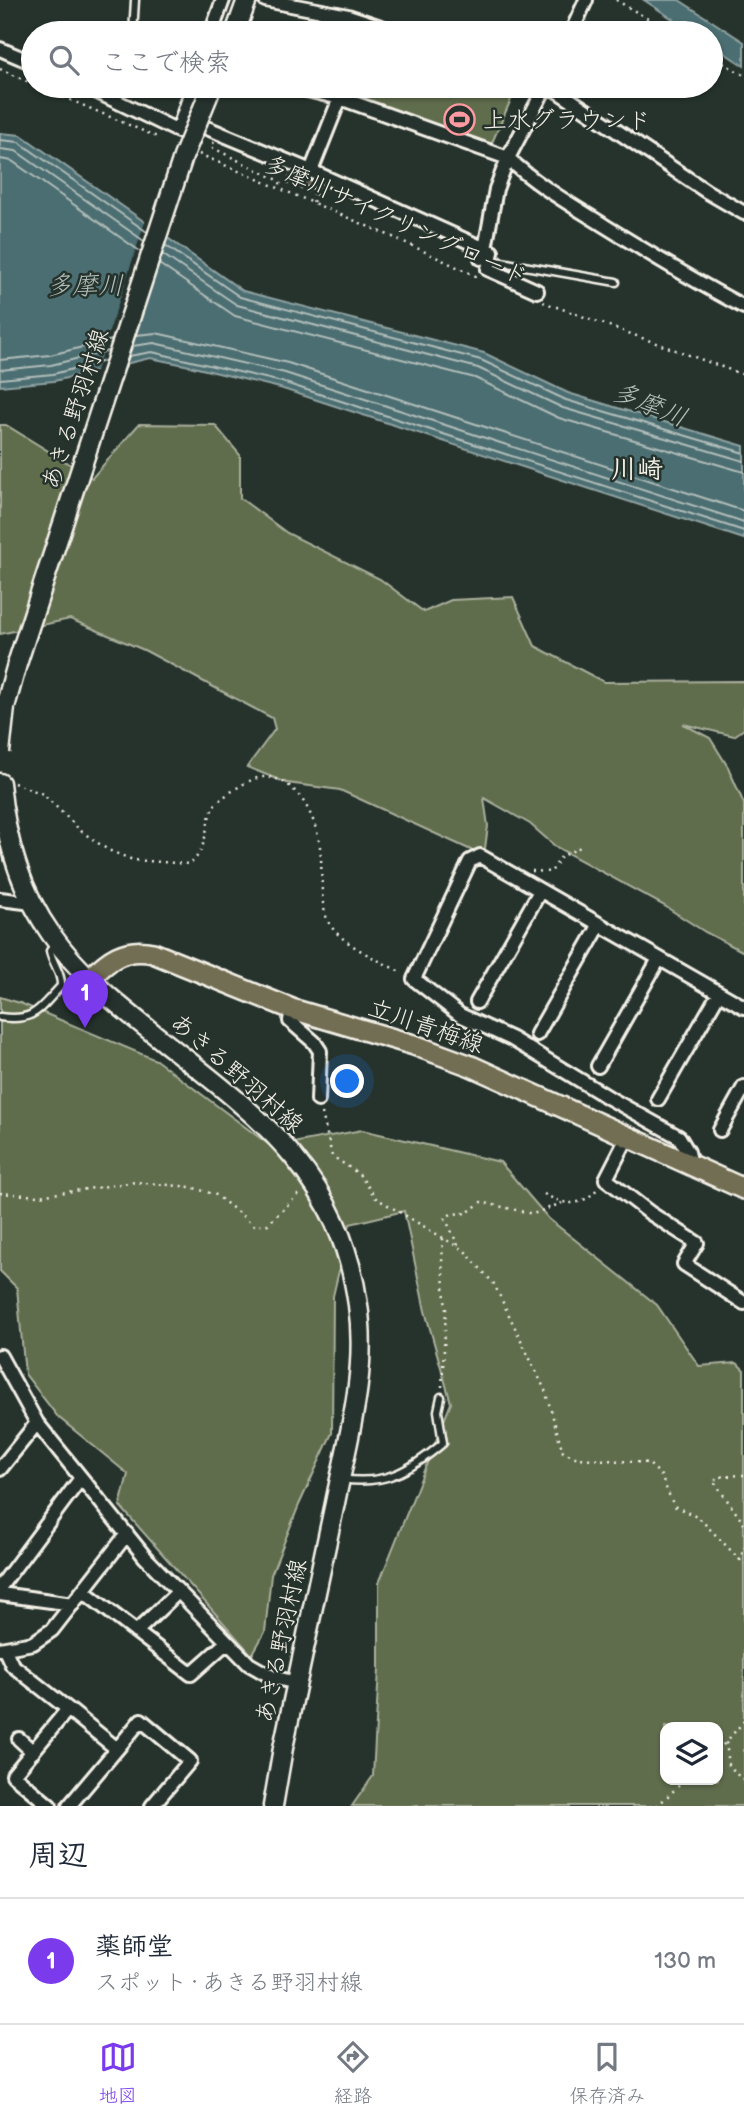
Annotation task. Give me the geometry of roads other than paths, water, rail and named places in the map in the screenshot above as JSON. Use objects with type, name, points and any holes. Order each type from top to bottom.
[{"type":"main road","points":[[239,21],[247,0]]},
{"type":"main road","name":"あきる野羽村線","points":[[0,752],[5,707],[17,664],[183,157],[207,98]]},
{"type":"main road","name":"あきる野羽村線","points":[[5,782],[6,828],[23,881],[57,943],[115,1004],[265,1124],[289,1149],[312,1180],[327,1207],[343,1243],[354,1280],[361,1349],[359,1384],[273,1806]]},
{"type":"main road","name":"立川青梅線","points":[[89,979],[113,958],[128,952],[144,951],[292,1009],[394,1039],[471,1066],[744,1189]]},
{"type":"street","points":[[215,21],[223,0]]},
{"type":"street","points":[[265,0],[363,21]]},
{"type":"street","points":[[576,21],[586,0]]},
{"type":"street","points":[[0,49],[21,58]]},
{"type":"street","points":[[110,98],[178,131],[189,98]]},
{"type":"street","points":[[311,172],[340,98],[509,158],[523,172],[571,205],[744,307]]},
{"type":"street","points":[[538,296],[488,269],[485,256],[496,189],[509,158],[542,98]]},
{"type":"street","points":[[566,98],[706,191],[744,213]]},
{"type":"street","points":[[183,118],[311,172],[485,256]]},
{"type":"street","points":[[691,1165],[688,1152],[679,1137],[512,1039],[460,1014],[414,979],[470,861],[480,856],[744,1007]]},
{"type":"street","points":[[477,1002],[540,891]]},
{"type":"street","points":[[0,899],[33,903]]},
{"type":"street","points":[[537,1034],[599,926]]},
{"type":"street","points":[[598,1066],[659,959]]},
{"type":"street","points":[[658,1099],[719,993]]},
{"type":"street","points":[[292,1009],[290,1021],[314,1042],[320,1051],[318,1100]]},
{"type":"street","points":[[720,1130],[744,1087]]},
{"type":"street","points":[[628,1136],[606,1179],[650,1213],[697,1243],[684,1264],[744,1303]]},
{"type":"street","points":[[0,1356],[37,1423],[178,1592],[226,1643],[263,1673],[297,1683]]},
{"type":"street","points":[[0,1469],[37,1423]]},
{"type":"street","points":[[0,1587],[81,1478]]},
{"type":"street","points":[[117,1749],[12,1665],[3,1649],[33,1643],[59,1623],[127,1534]]},
{"type":"street","points":[[83,1591],[191,1674],[226,1643]]},
{"type":"street","points":[[136,1632],[178,1592]]},
{"type":"street","points":[[0,1594],[74,1604]]},
{"type":"street","points":[[50,1806],[13,1775],[68,1709]]},
{"type":"street","points":[[69,1806],[142,1720],[190,1761],[152,1806]]},
{"type":"street","points":[[19,1740],[33,1752]]},
{"type":"lane","points":[[134,21],[135,0]]},
{"type":"lane","points":[[485,256],[616,282]]},
{"type":"lane","points":[[0,1017],[13,1019],[32,1015],[61,986],[60,974],[51,959],[50,951],[57,943]]},
{"type":"lane","points":[[340,1479],[359,1482],[371,1480],[394,1476],[415,1466],[443,1443],[438,1411],[441,1398]]},
{"type":"water","points":[[644,0],[679,0],[712,21],[676,21]]},
{"type":"water","points":[[723,28],[744,42],[744,66],[723,52]]},
{"type":"water","name":"多摩川","points":[[0,133],[21,135],[243,291],[484,353],[568,393],[744,446],[744,539],[280,388],[185,365],[150,358],[54,381],[0,386]]},
{"type":"place","name":"上水グラウンド","points":[[460,120]]},
{"type":"place","name":"薬師堂","points":[[85,1028]]},
{"type":"district","name":"川崎","points":[[637,469]]}]
